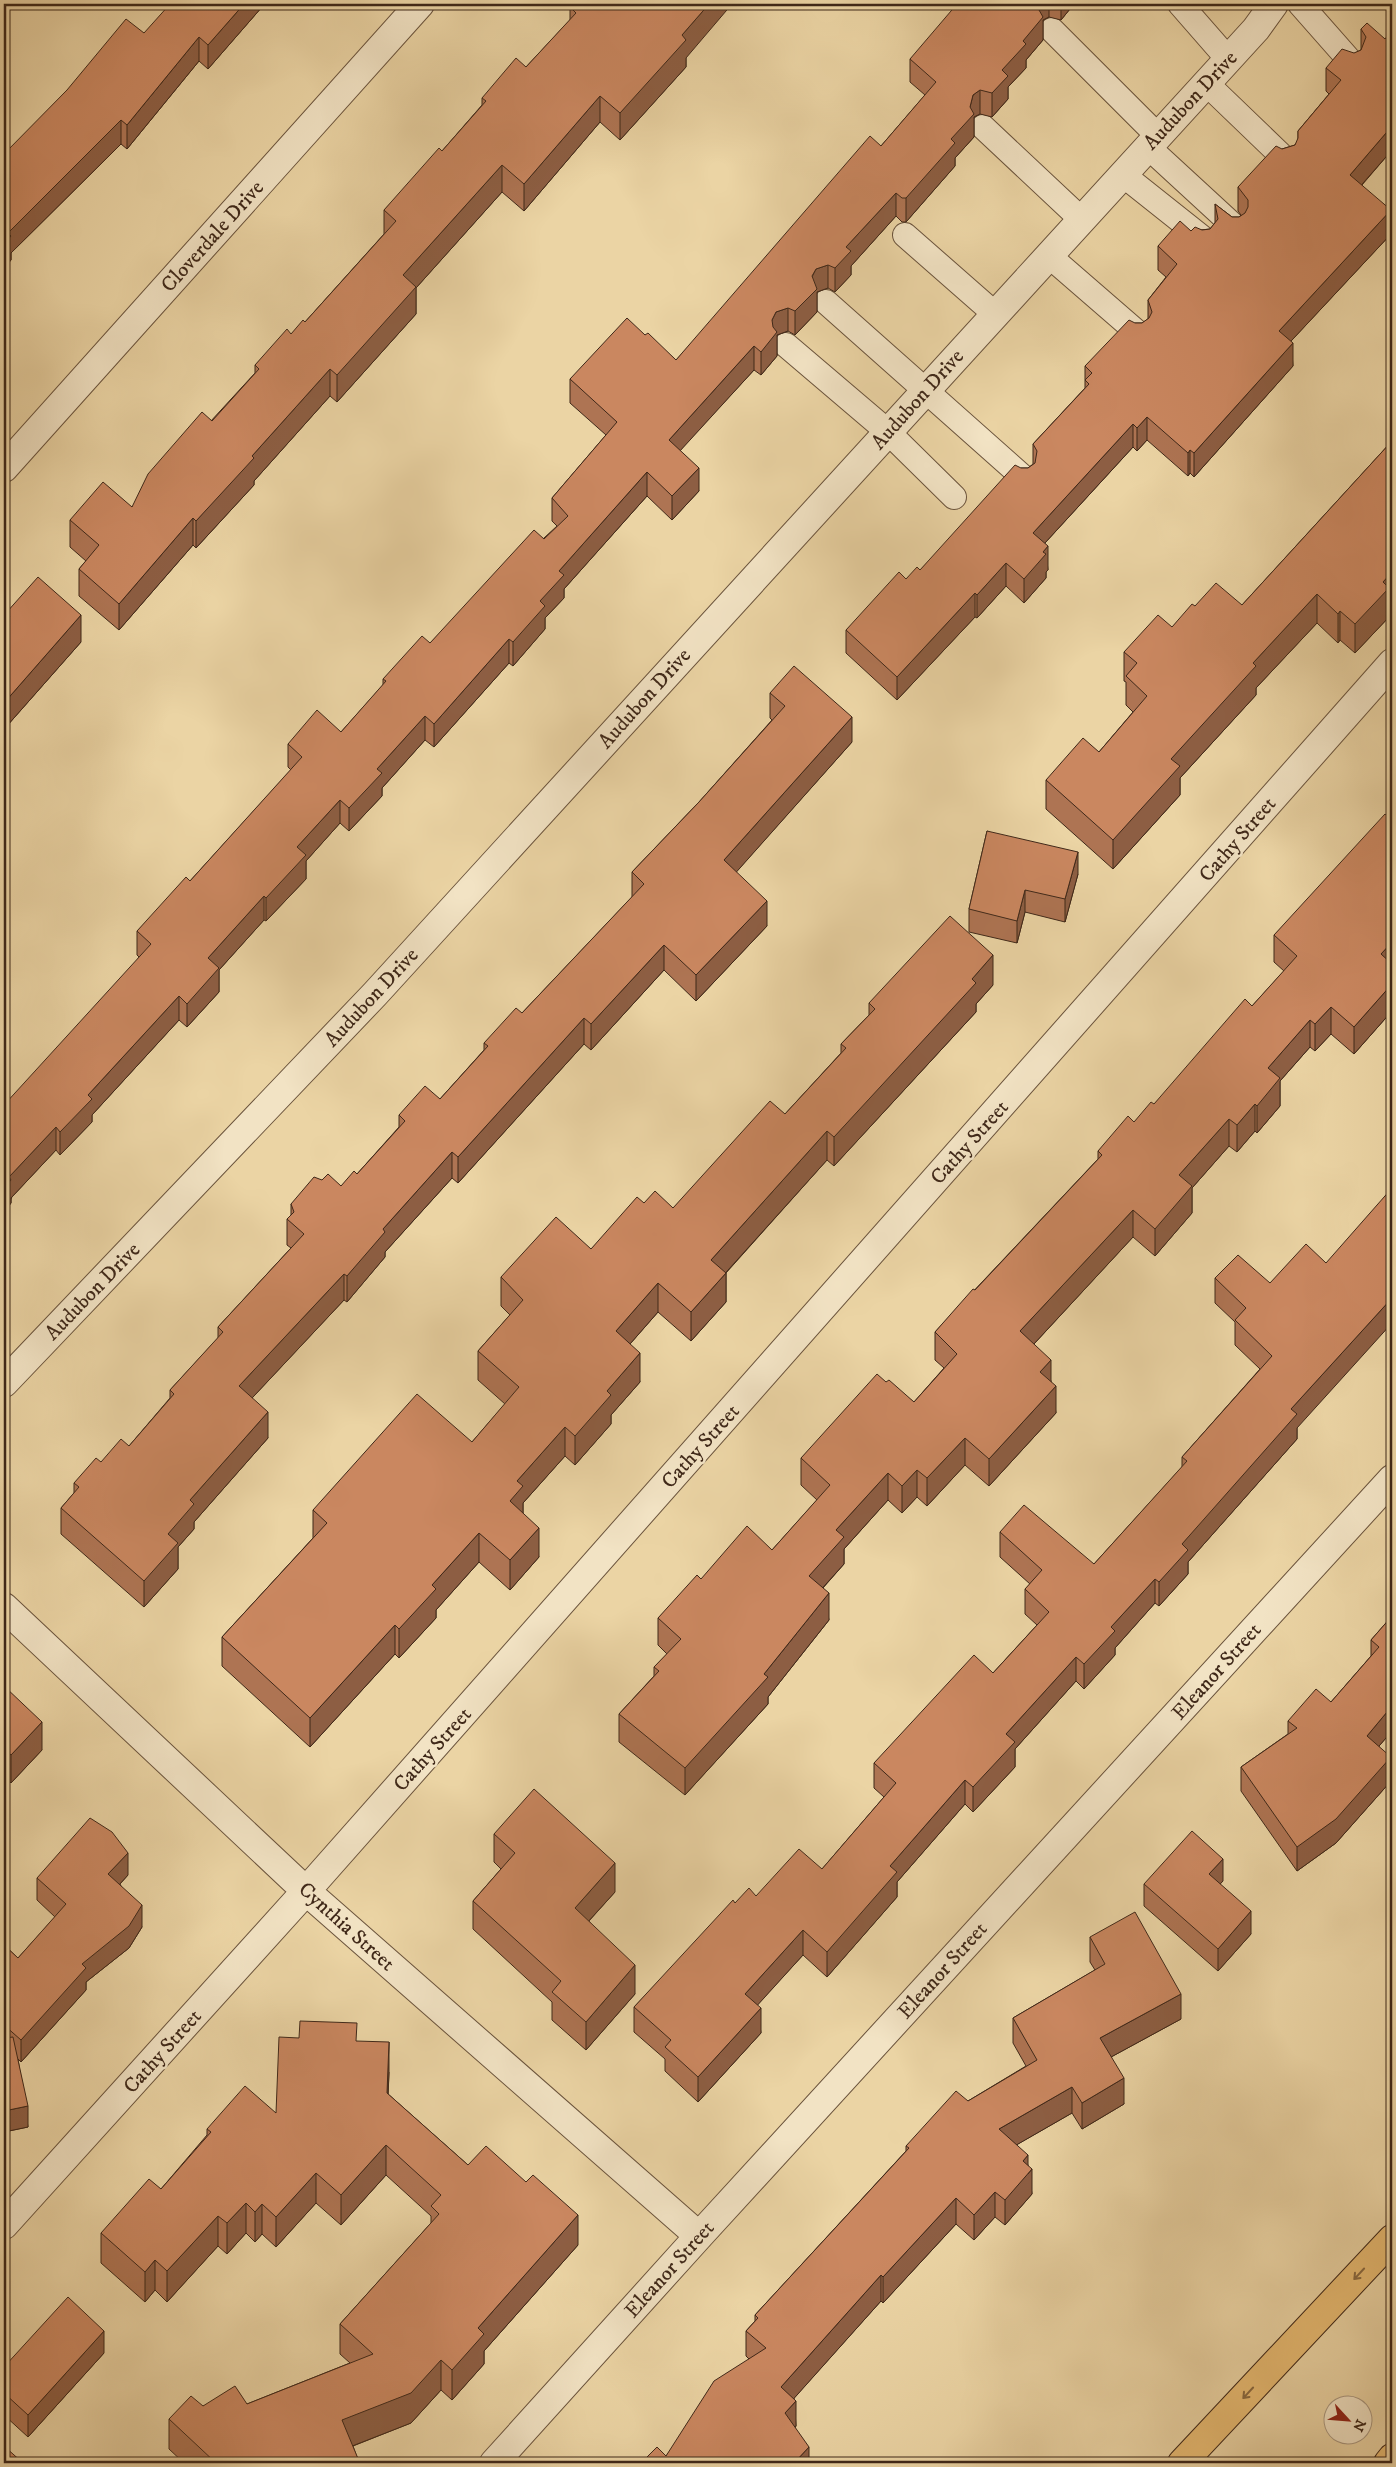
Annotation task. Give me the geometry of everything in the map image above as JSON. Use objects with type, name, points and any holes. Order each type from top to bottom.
[{"type":"highway","points":[[1182,2463],[1392,2239]]},
{"type":"highway","points":[[1388,2463],[1392,2458]]},
{"type":"street","name":"Cloverdale Drive","points":[[4,468],[420,4]]},
{"type":"street","name":"Audubon Drive","points":[[4,1383],[375,994],[1256,29],[1274,4]]},
{"type":"street","name":"Cathy Street","points":[[4,2225],[306,1891],[1392,663]]},
{"type":"street","name":"Eleanor Street","points":[[494,2463],[699,2236],[1392,1479]]},
{"type":"street","name":"Cynthia Street","points":[[4,1607],[306,1891],[699,2236]]},
{"type":"lane","points":[[1180,4],[1228,59]]},
{"type":"lane","points":[[1300,4],[1352,62]]},
{"type":"lane","points":[[1052,30],[1152,141],[1235,227]]},
{"type":"lane","points":[[1206,82],[1285,159]]},
{"type":"lane","points":[[983,127],[1081,219]]},
{"type":"lane","points":[[1122,174],[1205,240]]},
{"type":"lane","points":[[905,235],[995,314]]},
{"type":"lane","points":[[1048,255],[1138,333]]},
{"type":"lane","points":[[826,302],[1024,478]]},
{"type":"lane","points":[[786,345],[888,432],[954,497]]},
{"type":"building","points":[[170,4],[244,4],[208,45],[199,37],[127,125],[121,120],[8,233],[11,236],[4,244],[4,154],[67,90],[126,19],[144,33]]},
{"type":"building","points":[[572,4],[709,4],[682,35],[686,40],[620,113],[600,96],[524,184],[502,165],[403,275],[416,287],[337,375],[330,369],[252,456],[254,458],[196,521],[193,518],[119,604],[79,569],[99,545],[70,520],[103,482],[132,507],[148,474],[202,412],[212,421],[259,369],[255,365],[287,329],[291,334],[303,320],[305,322],[396,221],[384,210],[439,148],[442,151],[486,101],[482,98],[516,58],[526,67],[576,13],[570,7]]},
{"type":"building","points":[[957,4],[1040,4],[1039,10],[1043,17],[1023,41],[1026,44],[1002,70],[1008,76],[992,93],[980,90],[973,95],[970,107],[974,114],[951,139],[955,143],[906,198],[902,198],[896,193],[846,247],[851,251],[835,268],[828,265],[816,269],[812,276],[817,289],[795,311],[788,308],[776,312],[772,320],[773,327],[777,332],[761,352],[754,346],[669,440],[699,468],[672,496],[647,472],[559,571],[564,575],[540,601],[545,606],[513,642],[509,639],[434,724],[425,716],[377,769],[382,773],[349,808],[340,800],[297,847],[306,855],[266,898],[264,896],[208,958],[219,968],[187,1004],[179,996],[88,1095],[92,1099],[60,1132],[56,1127],[9,1177],[11,1180],[4,1188],[4,1105],[151,944],[137,931],[186,877],[190,881],[302,757],[288,744],[317,710],[341,732],[386,681],[383,679],[422,636],[430,643],[534,530],[544,539],[568,516],[552,498],[617,422],[570,379],[627,318],[645,335],[648,333],[676,360],[870,136],[881,146],[936,82],[910,59]]},
{"type":"building","points":[[1367,23],[1385,39],[1392,31],[1392,126],[1350,175],[1391,210],[1279,331],[1293,343],[1194,453],[1190,450],[1188,453],[1147,417],[1137,428],[1133,424],[1033,533],[1048,546],[1043,552],[1046,554],[1024,579],[1006,563],[977,595],[975,593],[897,677],[846,630],[899,572],[906,579],[917,567],[920,570],[1015,465],[1021,468],[1028,468],[1035,463],[1037,451],[1033,444],[1089,384],[1085,380],[1092,373],[1085,366],[1129,320],[1135,323],[1142,323],[1149,318],[1152,312],[1148,300],[1177,264],[1158,246],[1180,221],[1191,231],[1195,227],[1202,230],[1210,229],[1218,219],[1215,204],[1232,217],[1239,217],[1245,213],[1248,207],[1248,200],[1238,187],[1276,146],[1282,149],[1295,145],[1298,131],[1341,80],[1326,68],[1342,49],[1354,53],[1361,50],[1366,37],[1361,29]]},
{"type":"building","points":[[1392,441],[1392,572],[1383,582],[1389,588],[1355,624],[1340,611],[1338,614],[1317,594],[1253,663],[1256,666],[1171,759],[1180,766],[1113,840],[1046,780],[1083,738],[1099,752],[1147,696],[1126,676],[1137,663],[1124,652],[1158,615],[1172,627],[1192,604],[1195,606],[1216,583],[1242,605]]},
{"type":"building","points":[[38,577],[81,615],[4,703],[4,623],[10,616],[6,613]]},
{"type":"building","points":[[794,666],[852,717],[724,860],[767,901],[696,975],[664,945],[591,1024],[584,1018],[458,1157],[452,1152],[383,1229],[385,1232],[347,1276],[344,1274],[239,1386],[268,1412],[190,1500],[194,1504],[168,1534],[178,1543],[144,1581],[61,1508],[79,1487],[74,1483],[96,1458],[101,1462],[121,1439],[129,1446],[174,1394],[170,1390],[223,1332],[218,1327],[304,1234],[287,1219],[294,1212],[291,1204],[314,1177],[322,1180],[328,1174],[341,1186],[354,1171],[357,1174],[405,1121],[399,1115],[425,1086],[440,1099],[488,1046],[484,1043],[516,1008],[522,1013],[644,884],[632,872],[699,802],[785,706],[770,693]]},
{"type":"building","points":[[1385,814],[1392,820],[1392,942],[1381,954],[1392,964],[1392,984],[1354,1027],[1331,1007],[1315,1024],[1310,1020],[1268,1068],[1280,1078],[1257,1106],[1255,1104],[1237,1125],[1229,1119],[1179,1175],[1192,1186],[1155,1229],[1133,1210],[1020,1331],[1051,1360],[1040,1372],[1056,1386],[989,1459],[965,1438],[927,1478],[917,1470],[902,1486],[888,1473],[836,1530],[844,1537],[809,1576],[829,1593],[764,1674],[768,1677],[685,1768],[619,1714],[659,1671],[654,1667],[681,1639],[658,1618],[697,1575],[701,1579],[747,1526],[772,1550],[830,1485],[801,1458],[877,1374],[886,1382],[889,1380],[914,1402],[957,1354],[935,1332],[973,1289],[975,1290],[1102,1155],[1098,1151],[1128,1116],[1134,1122],[1151,1102],[1154,1104],[1245,999],[1252,1006],[1297,956],[1274,935]]},
{"type":"building","points":[[987,831],[1078,852],[1065,899],[1025,890],[1017,921],[969,909]]},
{"type":"building","points":[[950,916],[993,955],[972,979],[976,983],[834,1137],[827,1131],[711,1260],[726,1273],[691,1312],[658,1283],[616,1331],[640,1353],[607,1391],[611,1395],[575,1436],[565,1427],[517,1481],[523,1486],[510,1501],[539,1528],[510,1560],[479,1533],[432,1585],[436,1589],[399,1629],[395,1625],[310,1718],[222,1637],[327,1523],[313,1510],[417,1394],[472,1442],[519,1387],[478,1351],[523,1300],[501,1277],[556,1217],[591,1249],[637,1197],[644,1203],[655,1191],[673,1208],[770,1101],[785,1114],[846,1048],[841,1044],[875,1009],[869,1003]]},
{"type":"building","points":[[1392,1188],[1392,1298],[1291,1409],[1297,1414],[1182,1544],[1188,1550],[1159,1582],[1155,1579],[1111,1627],[1115,1631],[1084,1664],[1076,1657],[1006,1734],[1015,1742],[973,1787],[965,1780],[890,1866],[897,1872],[827,1952],[803,1930],[745,1994],[761,2008],[698,2077],[665,2047],[671,2040],[634,2007],[733,1900],[735,1903],[749,1888],[756,1896],[799,1849],[822,1869],[896,1783],[874,1763],[974,1655],[993,1673],[1049,1612],[1025,1589],[1042,1570],[1000,1532],[1024,1505],[1094,1564],[1187,1461],[1182,1457],[1272,1356],[1235,1320],[1246,1308],[1215,1278],[1238,1255],[1270,1283],[1306,1244],[1326,1263]]},
{"type":"building","points":[[1392,1616],[1392,1706],[1367,1736],[1391,1757],[1336,1819],[1297,1847],[1241,1767],[1297,1728],[1288,1721],[1316,1689],[1331,1702],[1379,1647],[1371,1640]]},
{"type":"building","points":[[4,1686],[42,1722],[11,1755],[4,1749]]},
{"type":"building","points":[[534,1789],[615,1863],[575,1908],[635,1965],[586,2022],[552,1992],[561,1981],[473,1901],[515,1853],[494,1834]]},
{"type":"building","points":[[90,1818],[112,1832],[128,1853],[108,1874],[142,1905],[129,1926],[82,1964],[86,1968],[21,2040],[4,2025],[4,1945],[18,1958],[66,1904],[37,1878]]},
{"type":"building","points":[[1192,1831],[1223,1859],[1209,1874],[1251,1911],[1218,1949],[1144,1884]]},
{"type":"building","points":[[1135,1912],[1181,1994],[1100,2038],[1124,2078],[1082,2103],[1072,2087],[999,2129],[1028,2155],[1023,2161],[1032,2169],[1005,2200],[995,2192],[974,2215],[956,2198],[883,2277],[881,2275],[781,2387],[796,2401],[785,2413],[809,2447],[794,2463],[641,2463],[657,2447],[666,2456],[714,2381],[766,2348],[746,2331],[758,2318],[755,2315],[909,2148],[906,2146],[956,2091],[968,2101],[1037,2060],[1013,2018],[1105,1964],[1090,1937]]},
{"type":"building","points":[[300,2021],[357,2023],[356,2041],[389,2042],[387,2093],[468,2165],[486,2146],[526,2182],[533,2175],[578,2215],[478,2328],[484,2334],[452,2370],[441,2360],[411,2393],[342,2420],[359,2461],[352,2463],[216,2463],[169,2419],[191,2396],[203,2406],[235,2386],[247,2404],[373,2354],[340,2324],[439,2214],[431,2206],[441,2195],[386,2145],[341,2195],[316,2173],[276,2217],[262,2204],[255,2212],[246,2203],[227,2223],[218,2216],[167,2271],[155,2260],[145,2272],[101,2233],[149,2179],[161,2189],[211,2132],[207,2129],[245,2086],[276,2113],[279,2037],[299,2038]]},
{"type":"building","points":[[13,2037],[28,2106],[4,2111],[4,2038]]},
{"type":"building","points":[[68,2297],[104,2331],[28,2415],[4,2393],[4,2367]]},
{"type":"building","points":[[4,2446],[23,2463],[4,2463]]}]
